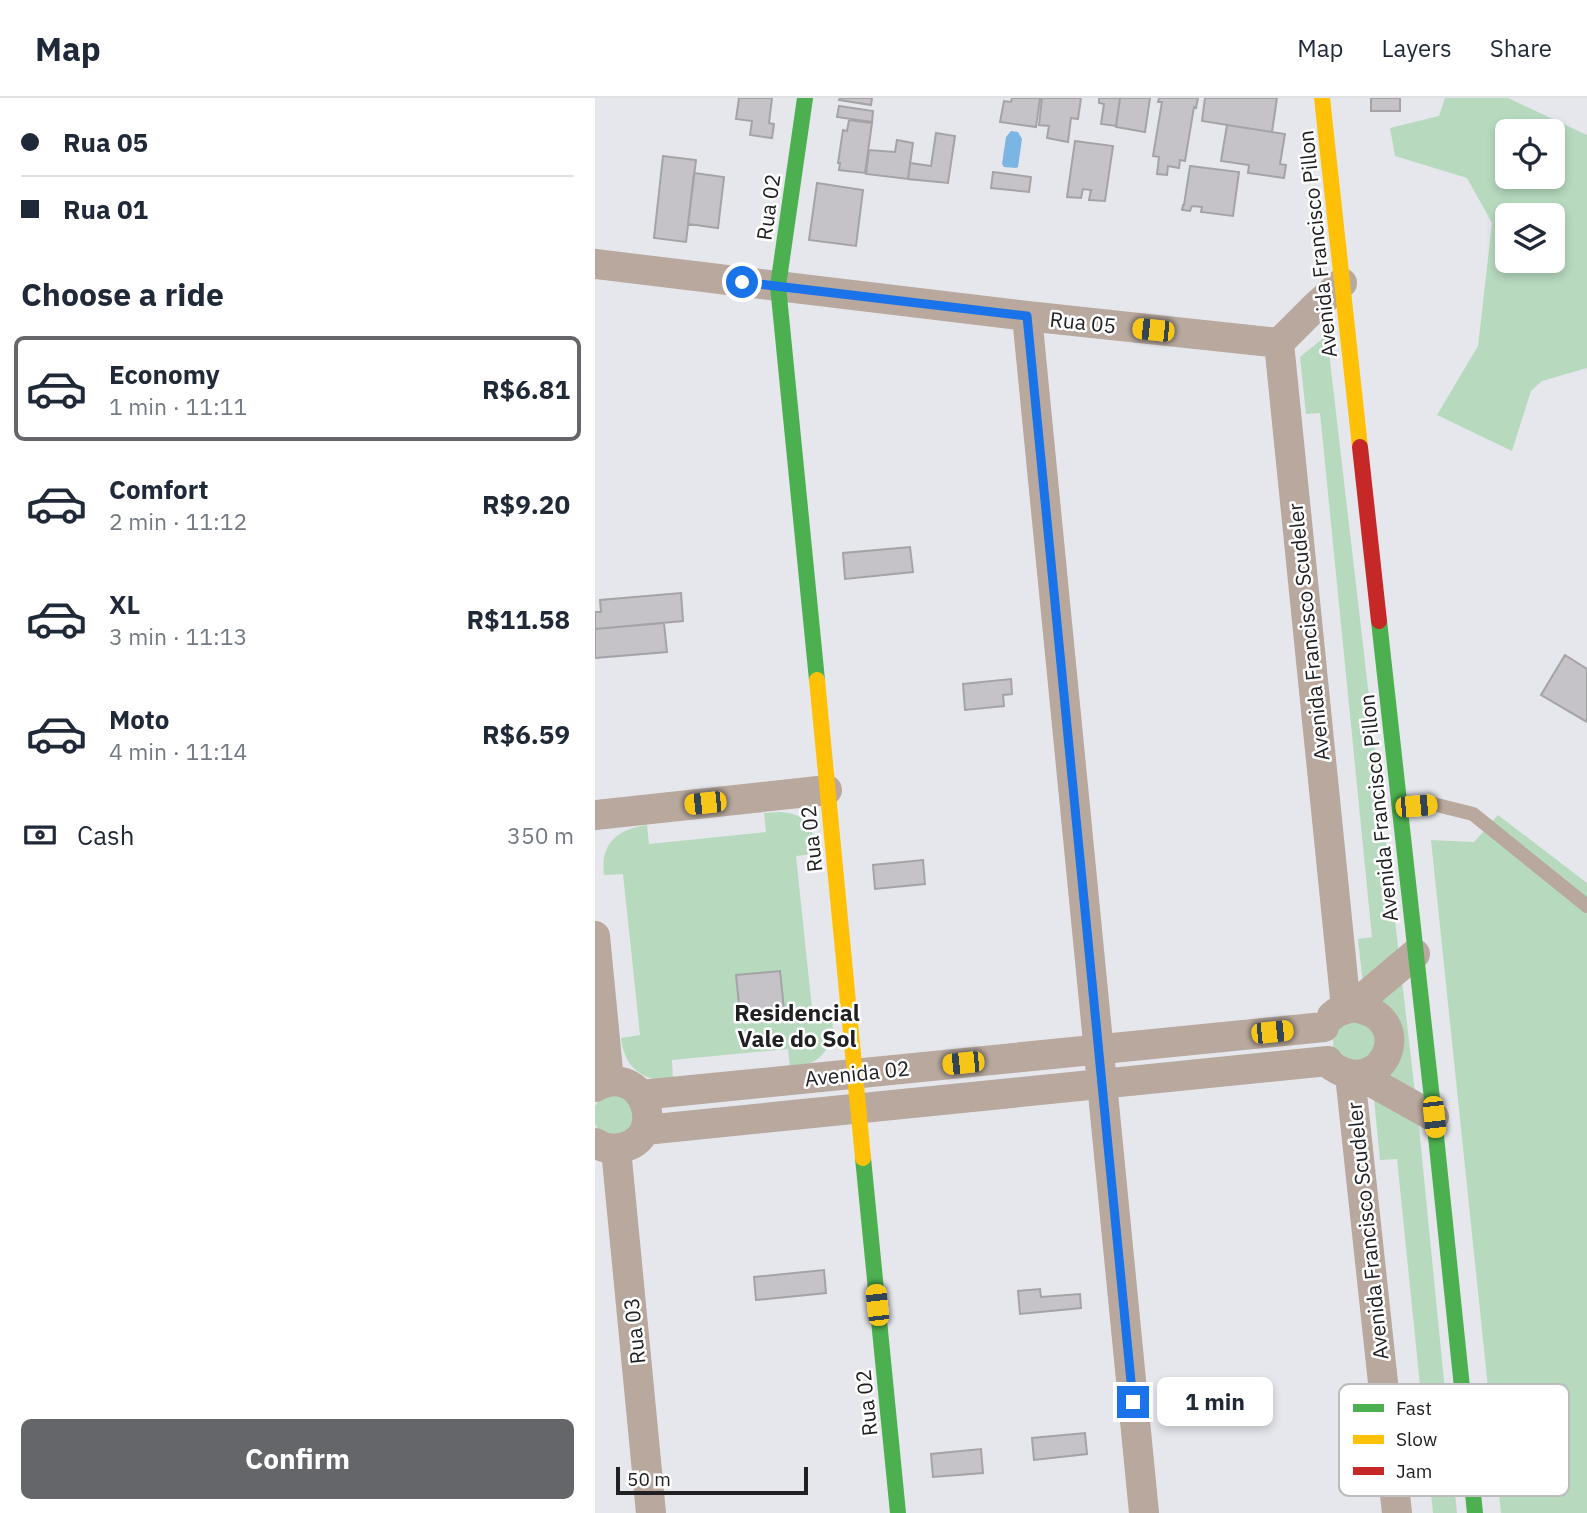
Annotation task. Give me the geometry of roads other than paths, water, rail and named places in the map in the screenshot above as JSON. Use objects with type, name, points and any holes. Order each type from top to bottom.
[{"type":"street","name":"Rua 02","points":[[805,98],[778,286],[898,1513]]},
{"type":"street","name":"Avenida Francisco Pillon","points":[[1320,100],[1462,1384]]},
{"type":"street","name":"Rua 05","points":[[595,264],[1279,343]]},
{"type":"street","points":[[1279,343],[1342,283]]},
{"type":"street","points":[[1027,316],[1145,1513]]},
{"type":"street","name":"Avenida Francisco Scudeler","points":[[1279,343],[1341,1014]]},
{"type":"street","points":[[595,815],[827,790]]},
{"type":"street","points":[[595,936],[602,1084],[628,1084],[641,1095],[648,1112],[645,1129],[634,1143],[626,1147],[605,1146]]},
{"type":"street","points":[[1415,954],[1341,1014],[1321,1045],[1323,1053],[1346,1070],[1434,1117]]},
{"type":"street","points":[[1341,1014],[1365,1008],[1377,1014],[1386,1025],[1389,1038],[1388,1051],[1382,1063],[1372,1071],[1346,1070]]},
{"type":"street","name":"Avenida 02","points":[[641,1095],[1099,1049],[1341,1014]]},
{"type":"street","name":"Avenida Francisco Scudeler","points":[[1346,1070],[1382,1384]]},
{"type":"street","name":"Avenida 02","points":[[645,1129],[1102,1083],[1346,1070]]},
{"type":"street","name":"Rua 03","points":[[605,1146],[651,1513]]},
{"type":"lane","points":[[1399,807],[1433,804],[1473,814],[1587,905]]},
{"type":"water","points":[[1011,131],[1018,132],[1022,139],[1016,168],[1004,167],[1002,164],[1006,137]]},
{"type":"district","name":"Residencial Vale do Sol","points":[[797,1025]]}]
